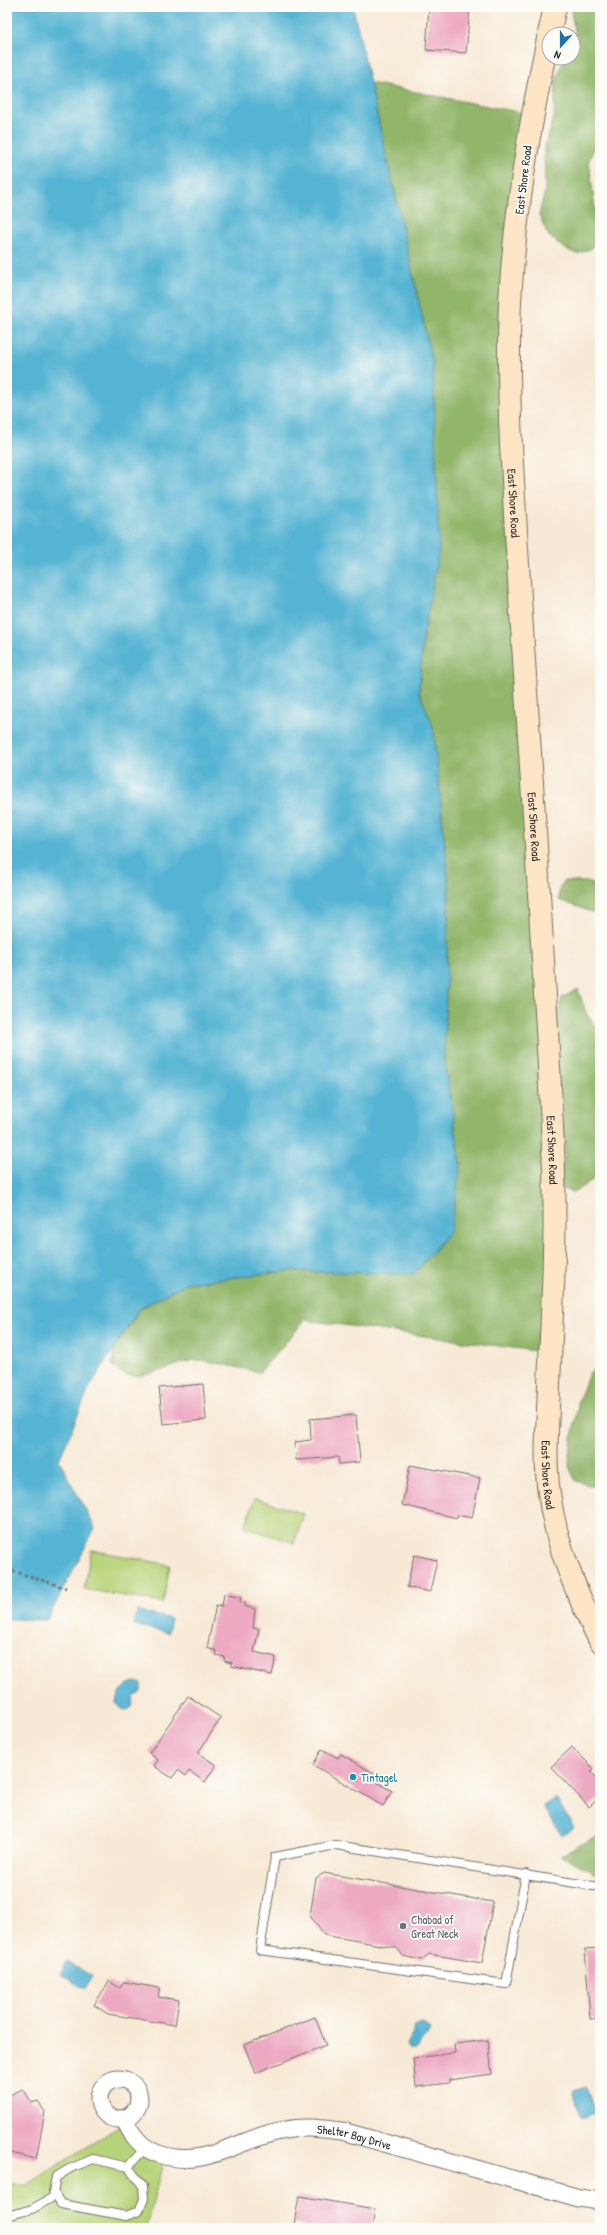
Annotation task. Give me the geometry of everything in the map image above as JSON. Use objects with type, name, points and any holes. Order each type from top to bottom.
[{"type":"main road","name":"East Shore Road","points":[[554,7],[526,154],[512,282],[509,379],[510,444],[545,993],[554,1175],[554,1268],[547,1457],[549,1492],[557,1533],[575,1590],[600,1641]]},
{"type":"street","points":[[124,2119],[126,2125],[144,2149]]},
{"type":"street","name":"Shelter Bay Drive","points":[[144,2149],[171,2159],[193,2159],[220,2153],[253,2138],[284,2130],[310,2128],[342,2131],[579,2198],[600,2201]]},
{"type":"lane","points":[[526,1874],[506,1984],[260,1950],[275,1857],[336,1845],[526,1874],[600,1888]]},
{"type":"lane","points":[[128,2167],[144,2149]]},
{"type":"lane","points":[[93,2159],[128,2167],[142,2186],[144,2199],[139,2211],[126,2216],[61,2204],[53,2192],[56,2177],[68,2169],[93,2159]]},
{"type":"lane","points":[[7,2216],[32,2209],[55,2196]]},
{"type":"path","points":[[7,1569],[66,1588]]},
{"type":"green space","points":[[571,7],[600,7],[600,133],[589,160],[600,236],[592,248],[577,254],[562,247],[548,235],[539,215],[545,191],[544,149],[554,117],[556,79],[562,66],[581,66],[581,26],[574,26]]},
{"type":"green space","points":[[370,83],[533,115],[510,293],[545,993],[551,1353],[305,1320],[260,1372],[194,1360],[151,1374],[139,1376],[129,1375],[119,1372],[112,1364],[115,1347],[140,1309],[186,1283],[287,1271],[461,1164],[444,1060],[449,885],[433,726],[419,692],[423,637],[433,365]]},
{"type":"green space","points":[[564,881],[587,882],[600,886],[600,915],[559,900],[559,890]]},
{"type":"green space","points":[[578,989],[586,1013],[600,1033],[600,1177],[573,1192],[563,1189],[558,1180],[565,1155],[562,1098],[556,1072],[556,1020],[562,998]]},
{"type":"green space","points":[[600,1365],[600,1488],[576,1481],[569,1467],[570,1449],[579,1400],[589,1373]]},
{"type":"green space","points":[[255,1498],[304,1514],[294,1543],[245,1527]]},
{"type":"green space","points":[[91,1550],[170,1565],[163,1603],[84,1589]]},
{"type":"green space","points":[[600,1835],[600,1876],[560,1855]]},
{"type":"green space","points":[[123,2124],[163,2161],[147,2228],[7,2228],[7,2185],[27,2185]]},
{"type":"water","points":[[7,7],[353,7],[433,365],[439,550],[423,637],[419,692],[433,726],[449,885],[444,1060],[461,1164],[450,1231],[414,1274],[287,1271],[186,1283],[139,1309],[90,1386],[59,1460],[95,1528],[47,1620],[7,1619]]},
{"type":"water","points":[[137,1611],[171,1619],[168,1633],[134,1625]]},
{"type":"water","points":[[132,1682],[141,1684],[141,1692],[134,1697],[132,1707],[127,1710],[122,1709],[116,1703],[120,1692]]},
{"type":"water","points":[[556,1798],[574,1828],[562,1836],[543,1806]]},
{"type":"water","points":[[67,1962],[92,1976],[85,1989],[60,1974]]},
{"type":"water","points":[[422,2023],[430,2029],[427,2036],[416,2049],[409,2049],[406,2044],[414,2034],[415,2026]]},
{"type":"water","points":[[586,2087],[595,2113],[582,2118],[573,2091]]},
{"type":"building","points":[[429,7],[470,7],[466,53],[426,50]]},
{"type":"building","points":[[203,1384],[206,1420],[163,1424],[159,1388]]},
{"type":"building","points":[[356,1415],[360,1462],[339,1464],[338,1457],[296,1460],[295,1442],[311,1440],[310,1419]]},
{"type":"building","points":[[410,1465],[480,1478],[472,1518],[457,1515],[457,1518],[402,1505]]},
{"type":"building","points":[[414,1555],[437,1560],[430,1592],[407,1587]]},
{"type":"building","points":[[224,1594],[241,1598],[240,1602],[245,1603],[245,1606],[255,1609],[253,1628],[259,1629],[254,1652],[276,1657],[272,1675],[231,1666],[232,1663],[224,1661],[225,1657],[216,1655],[217,1651],[207,1648],[216,1605],[222,1606]]},
{"type":"building","points":[[188,1696],[221,1718],[198,1753],[216,1765],[205,1782],[189,1771],[186,1776],[178,1770],[172,1778],[154,1766],[158,1760],[149,1753]]},
{"type":"building","points":[[572,1747],[594,1769],[591,1772],[600,1781],[600,1797],[589,1807],[551,1767]]},
{"type":"building","name":"Tintagel","points":[[322,1749],[338,1758],[341,1754],[375,1774],[372,1779],[392,1791],[383,1806],[313,1765]]},
{"type":"building","name":"Chabad of Great Neck","points":[[324,1873],[493,1902],[482,1963],[429,1954],[421,1960],[403,1956],[397,1948],[324,1935],[310,1916],[316,1878]]},
{"type":"building","points":[[600,1948],[600,2019],[590,2019],[585,1949]]},
{"type":"building","points":[[109,1981],[120,1988],[124,1982],[160,1988],[158,1997],[179,2000],[175,2025],[108,2014],[94,2005]]},
{"type":"building","points":[[315,2017],[326,2045],[255,2073],[244,2045]]},
{"type":"building","points":[[488,2040],[492,2074],[449,2080],[449,2083],[416,2087],[413,2058],[455,2053],[454,2044]]},
{"type":"building","points":[[23,2089],[32,2103],[38,2101],[45,2112],[36,2159],[7,2152],[9,2126],[7,2123],[7,2096]]},
{"type":"building","points":[[299,2196],[375,2209],[372,2228],[316,2228],[294,2224]]},
{"type":"place","name":"Tintagel","points":[[353,1777]]},
{"type":"place","name":"Chabad of Great Neck","points":[[403,1926]]}]
